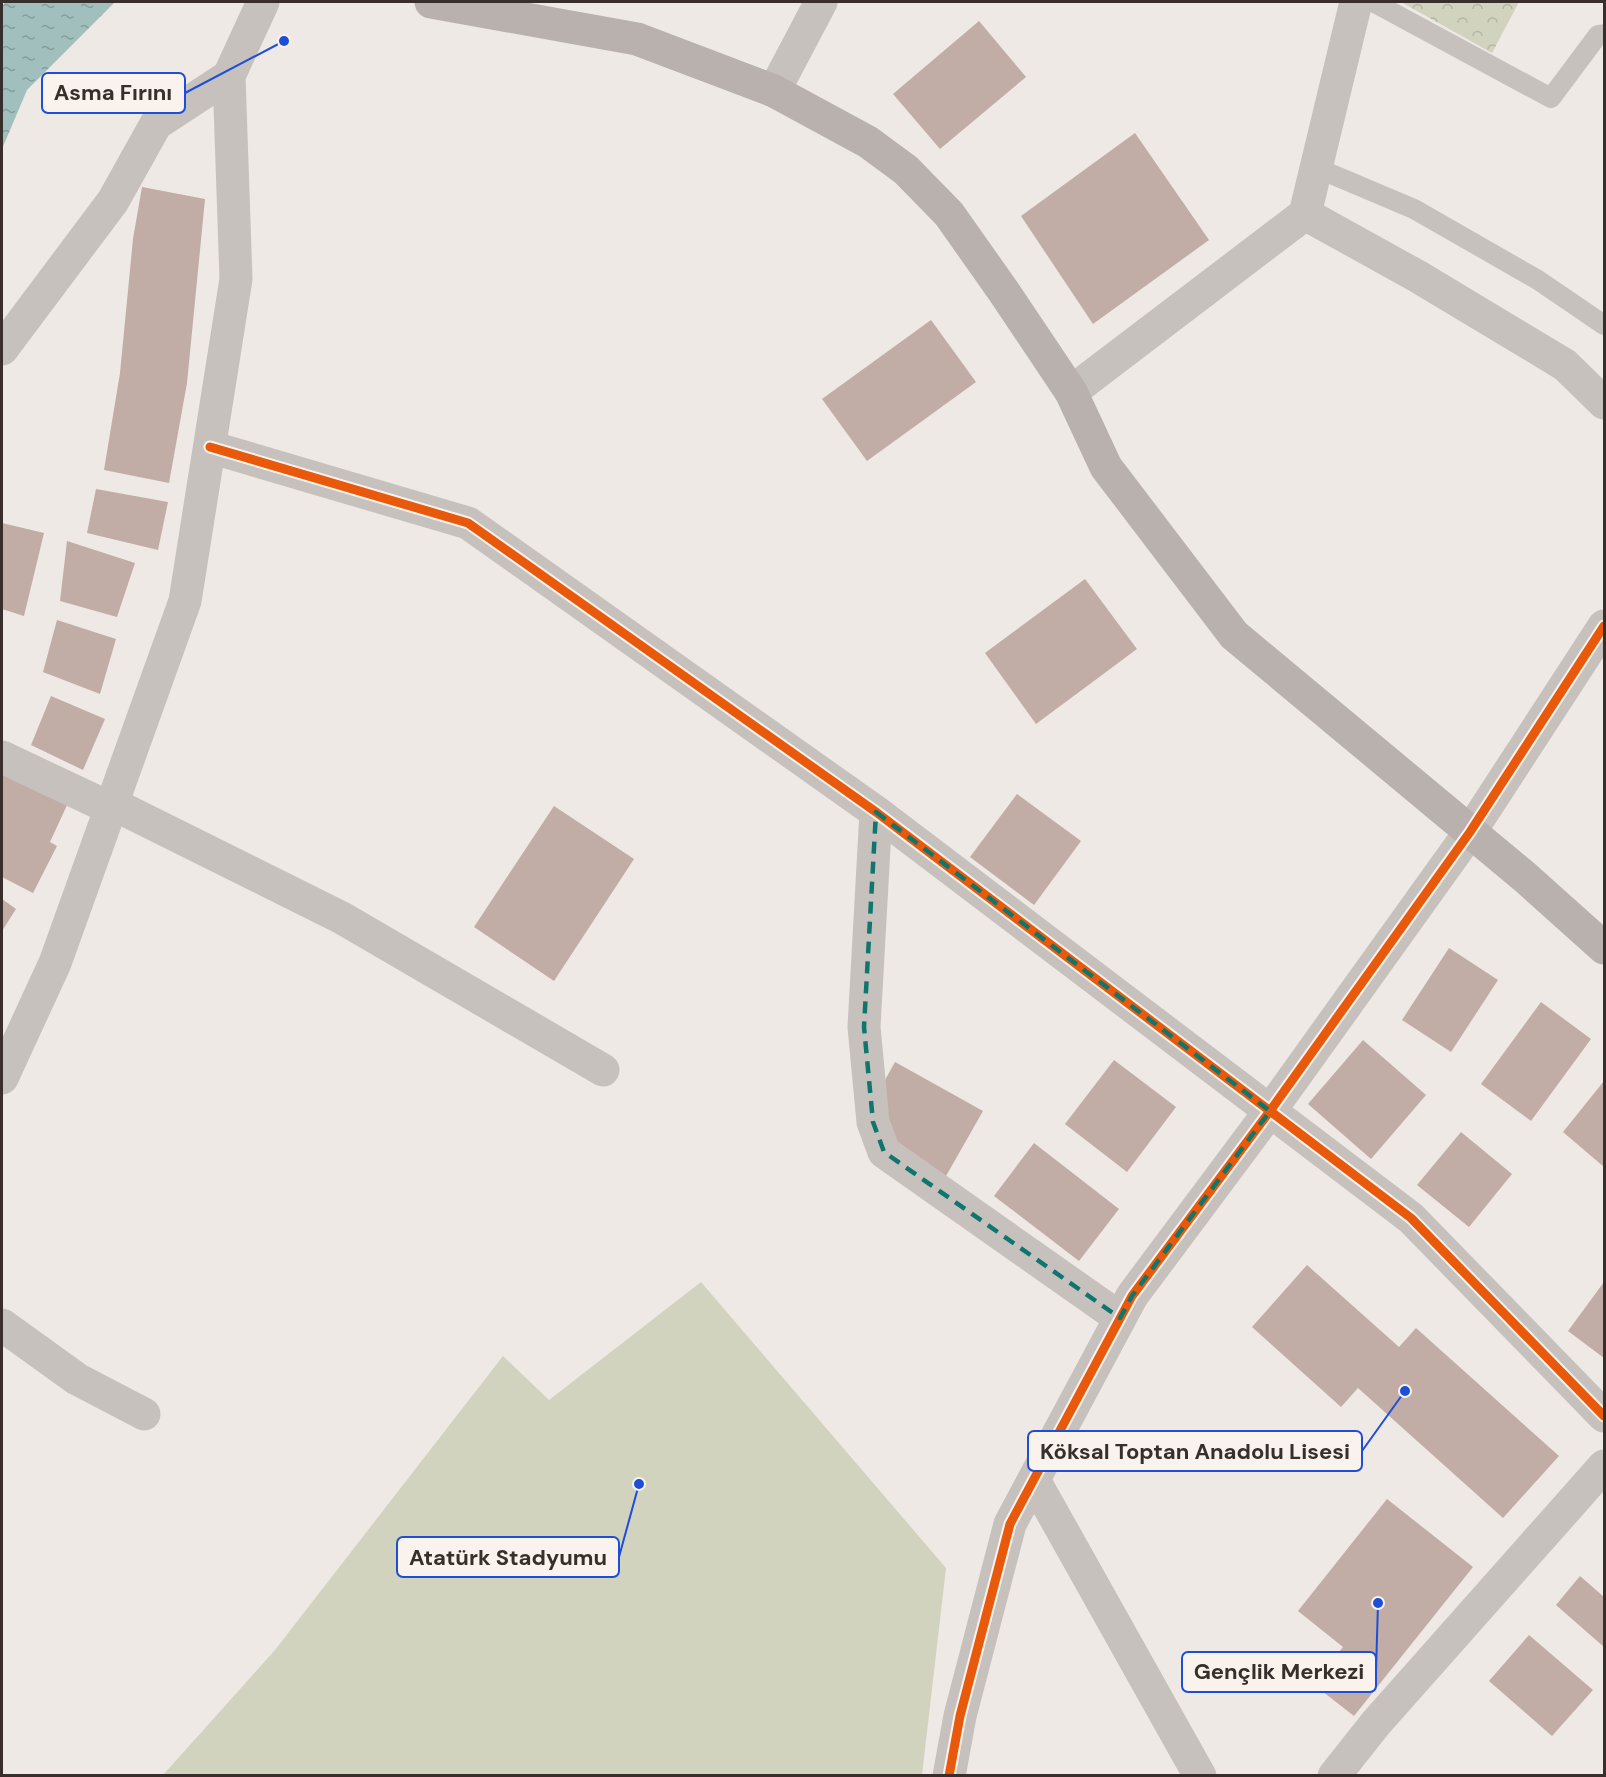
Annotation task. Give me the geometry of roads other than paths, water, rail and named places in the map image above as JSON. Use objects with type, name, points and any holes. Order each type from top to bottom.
[{"type":"main road","points":[[431,2],[637,39],[774,91],[868,142],[906,170],[949,214],[1071,392],[1106,467],[1234,635],[1605,948]]},
{"type":"street","points":[[2,1078],[55,963],[184,601],[236,279],[229,75],[263,2]]},
{"type":"street","points":[[774,91],[821,2]]},
{"type":"street","points":[[1071,392],[1305,214],[1356,2]]},
{"type":"street","points":[[2,349],[113,201],[156,124],[229,75]]},
{"type":"street","points":[[1305,214],[1418,276],[1565,365],[1605,403]]},
{"type":"street","points":[[210,447],[468,523],[876,812],[1411,1218],[1605,1416]]},
{"type":"street","points":[[949,1776],[960,1716],[1010,1524],[1132,1296],[1270,1111],[1470,832],[1605,626]]},
{"type":"street","points":[[2,757],[110,808]]},
{"type":"street","points":[[110,808],[113,804],[342,918],[603,1070]]},
{"type":"street","points":[[876,812],[864,1027],[873,1122],[884,1152],[1120,1318]]},
{"type":"street","points":[[2,1326],[77,1379],[144,1414]]},
{"type":"street","points":[[1334,1776],[1376,1724],[1605,1466]]},
{"type":"street","points":[[1034,1480],[1200,1776]]},
{"type":"lane","points":[[1372,2],[1551,98],[1598,35],[1605,34]]},
{"type":"lane","points":[[1317,168],[1414,209],[1538,280],[1605,325]]},
{"type":"water","points":[[5,2],[115,2],[27,90],[2,149],[2,7]]},
{"type":"place","name":"Asma Fırını","points":[[284,41]]},
{"type":"place","name":"Köksal Toptan Anadolu Lisesi","points":[[1405,1391]]},
{"type":"place","name":"Atatürk Stadyumu","points":[[639,1484]]},
{"type":"place","name":"Gençlik Merkezi","points":[[1378,1603]]}]
